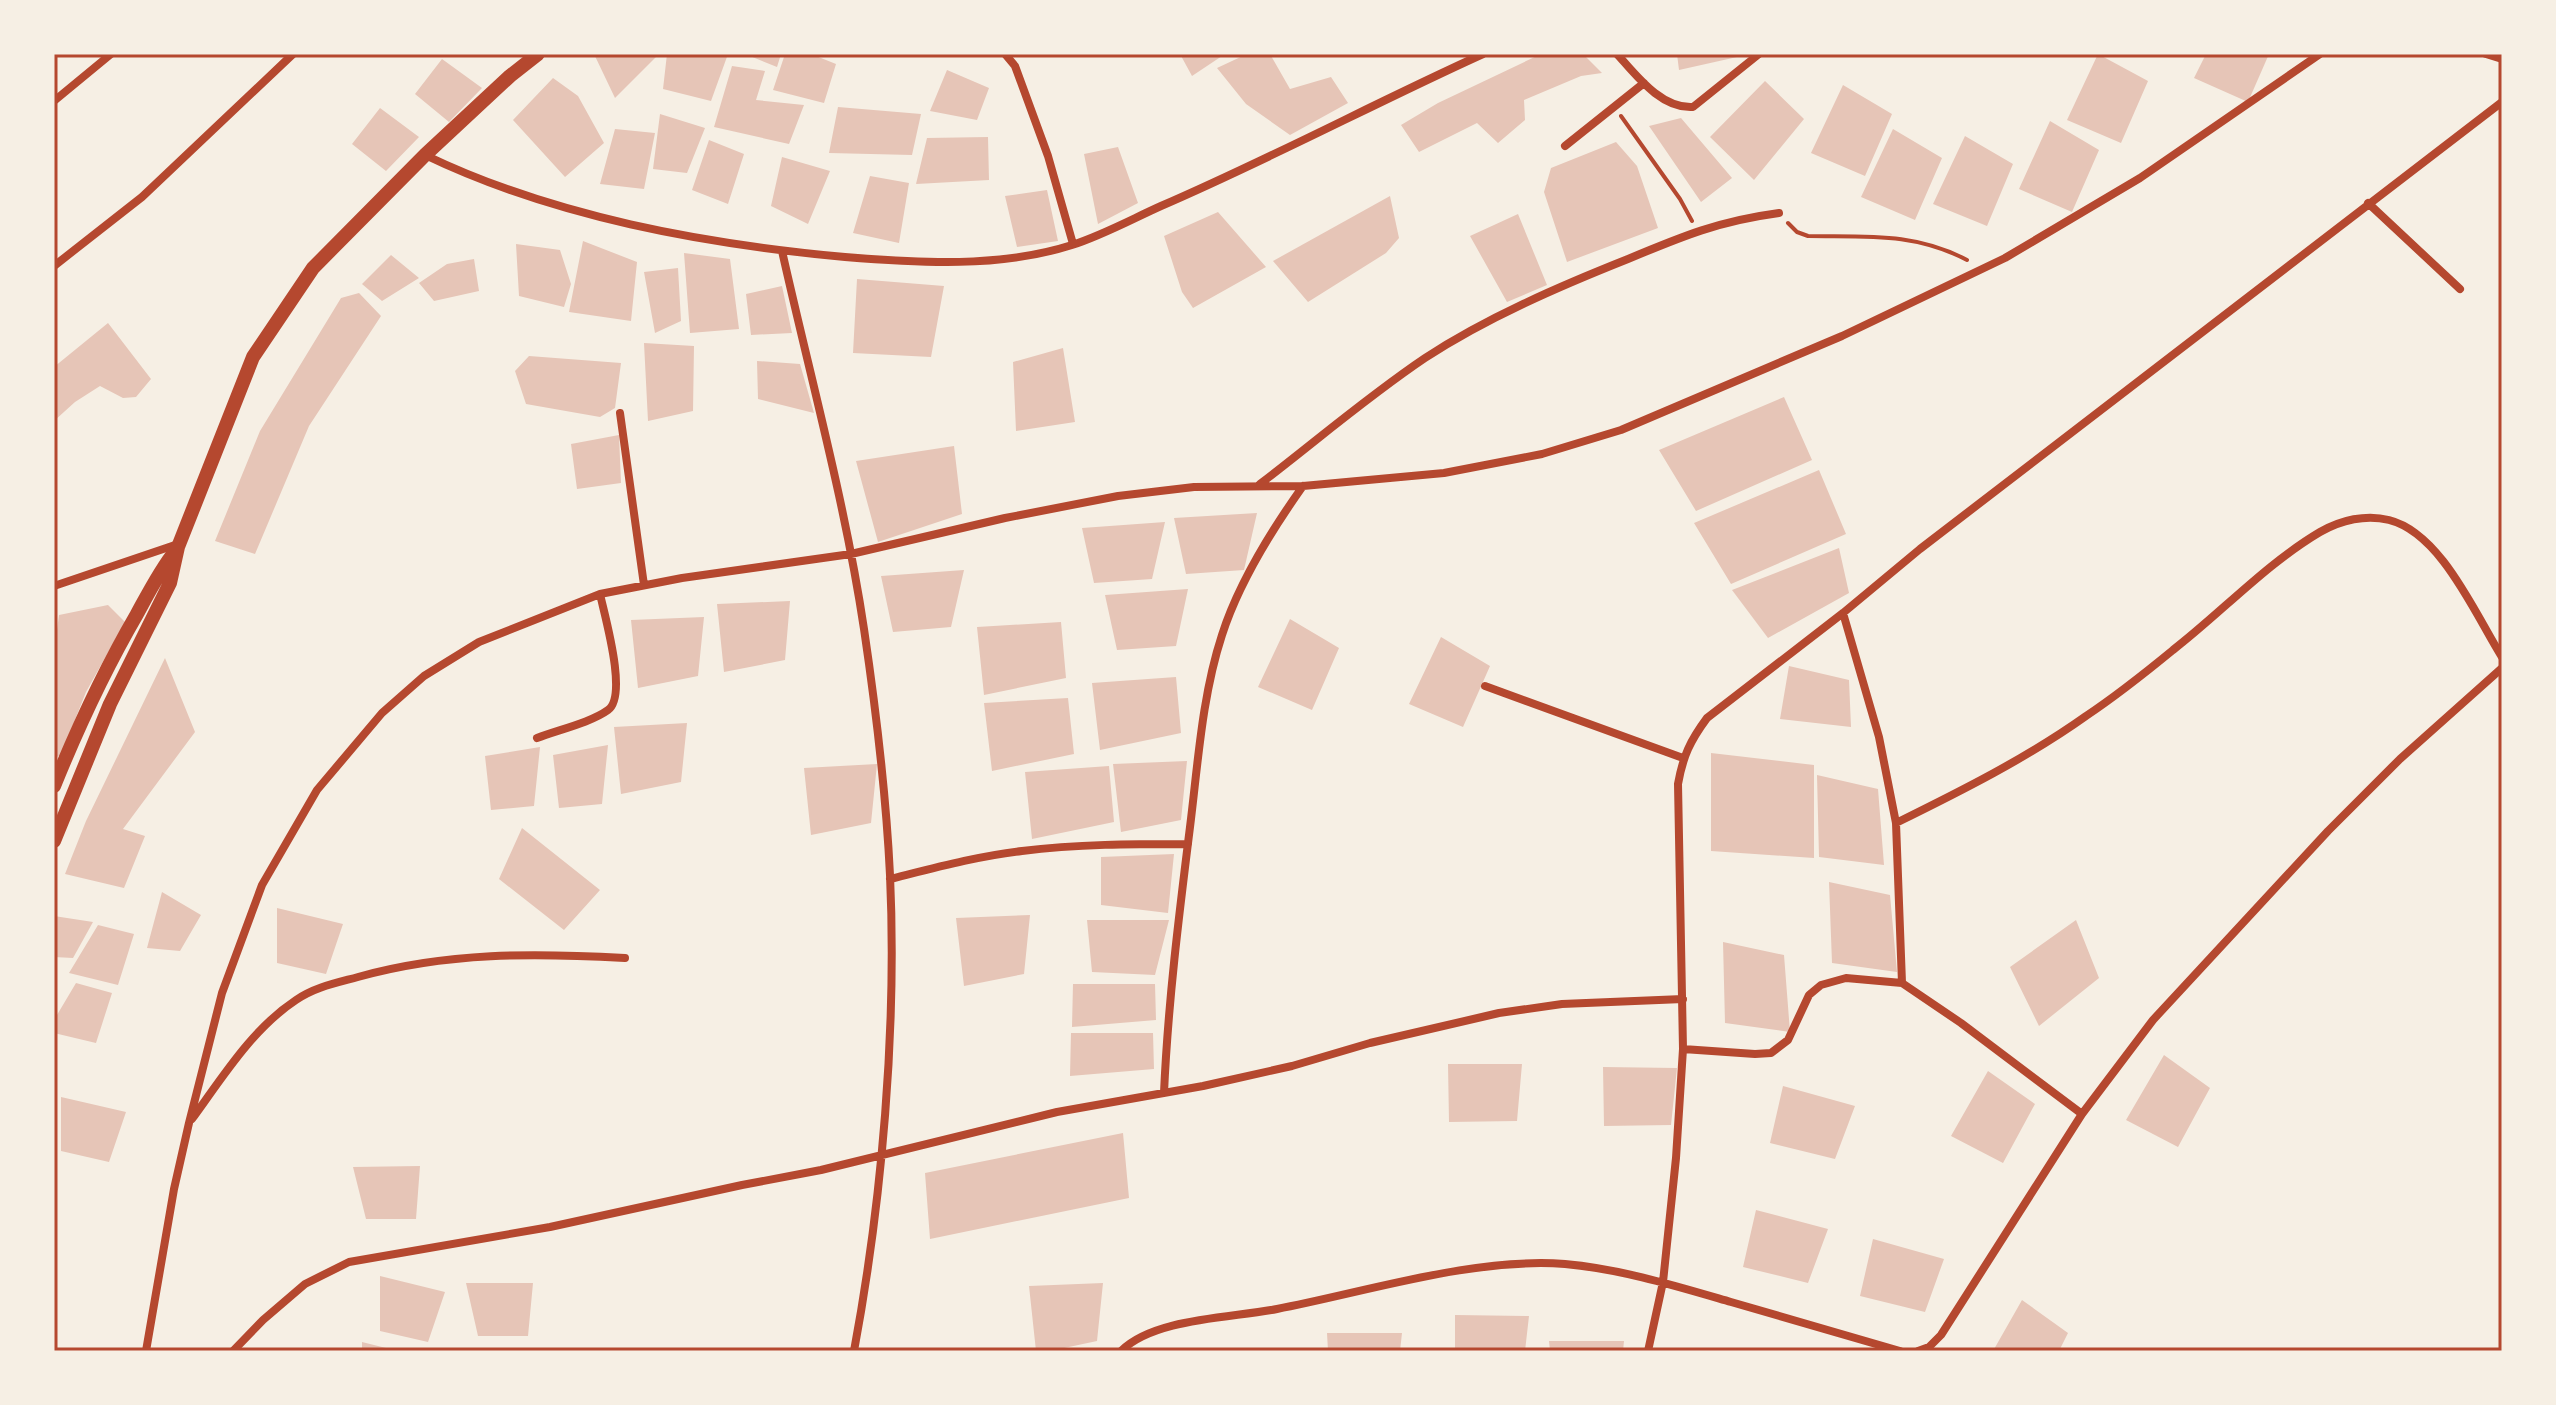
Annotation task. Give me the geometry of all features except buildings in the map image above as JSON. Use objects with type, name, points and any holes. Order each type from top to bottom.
[{"type":"street","points":[[54,101],[111,54]]},
{"type":"street","points":[[54,266],[142,197],[293,54]]},
{"type":"street","points":[[54,841],[110,704],[170,583],[179,545],[253,357],[313,268],[425,155],[538,54]]},
{"type":"street","points":[[1005,54],[1015,66],[1048,156],[1073,244]]},
{"type":"street","points":[[425,155],[458,171],[582,211],[664,231],[782,251],[911,262],[993,261],[1073,244],[1212,184],[1483,54]]},
{"type":"street","points":[[1617,54],[1644,83],[1679,107],[1693,107],[1759,54]]},
{"type":"street","points":[[146,1351],[171,1204],[189,1123],[222,993],[262,885],[317,790],[382,713],[424,676],[479,642],[600,594],[851,554],[1005,518],[1118,496],[1194,487],[1303,486],[1444,473],[1542,454],[1621,430],[1842,336],[1983,269],[2140,178],[2320,54]]},
{"type":"street","points":[[2486,54],[2502,59]]},
{"type":"street","points":[[1565,146],[1644,83]]},
{"type":"street","points":[[1648,1351],[1663,1282],[1676,1158],[1683,1049],[1678,784],[1683,758],[1694,736],[1707,718],[1991,493],[2259,291],[2368,203],[2502,102]]},
{"type":"street","points":[[2368,203],[2460,289]]},
{"type":"street","points":[[1259,485],[1362,402],[1466,333],[1590,274],[1697,230],[1739,218],[1779,213]]},
{"type":"street","points":[[782,251],[851,554],[885,798],[890,879],[890,1016],[881,1156],[854,1351]]},
{"type":"street","points":[[620,413],[644,585]]},
{"type":"street","points":[[1164,1093],[1170,999],[1211,672],[1240,591],[1278,521],[1303,486]]},
{"type":"street","points":[[1896,823],[1975,785],[2085,717],[2176,648],[2275,564],[2320,531],[2346,520],[2363,517],[2389,520],[2410,528],[2426,540],[2442,557],[2502,657]]},
{"type":"street","points":[[54,586],[179,545]]},
{"type":"street","points":[[54,786],[87,709],[120,644],[157,577],[179,545]]},
{"type":"street","points":[[537,738],[610,709],[616,700],[616,676],[600,594]]},
{"type":"street","points":[[1843,613],[1879,737],[1896,823],[1902,983]]},
{"type":"street","points":[[1918,1351],[1929,1347],[1941,1335],[2082,1114],[2153,1020],[2244,920],[2400,759],[2502,668]]},
{"type":"street","points":[[1485,686],[1683,758]]},
{"type":"street","points":[[890,879],[947,864],[1021,851],[1115,844],[1188,844]]},
{"type":"street","points":[[189,1123],[263,1027],[297,999],[317,988],[448,958],[554,954],[625,958]]},
{"type":"street","points":[[1683,1049],[1771,1053],[1788,1040],[1809,995],[1821,985],[1846,978],[1902,983],[1950,1014],[2082,1114]]},
{"type":"street","points":[[233,1351],[305,1284],[349,1262],[550,1227],[881,1156],[1057,1112],[1292,1066],[1370,1043],[1499,1013],[1562,1004],[1683,999]]},
{"type":"street","points":[[1121,1351],[1132,1340],[1152,1330],[1276,1310],[1418,1279],[1501,1266],[1563,1264],[1663,1282],[1900,1351]]},
{"type":"path","points":[[1622,118],[1680,199],[1697,230]]},
{"type":"path","points":[[1779,213],[1797,232],[1808,236],[1906,238],[1950,251],[1983,269]]}]
